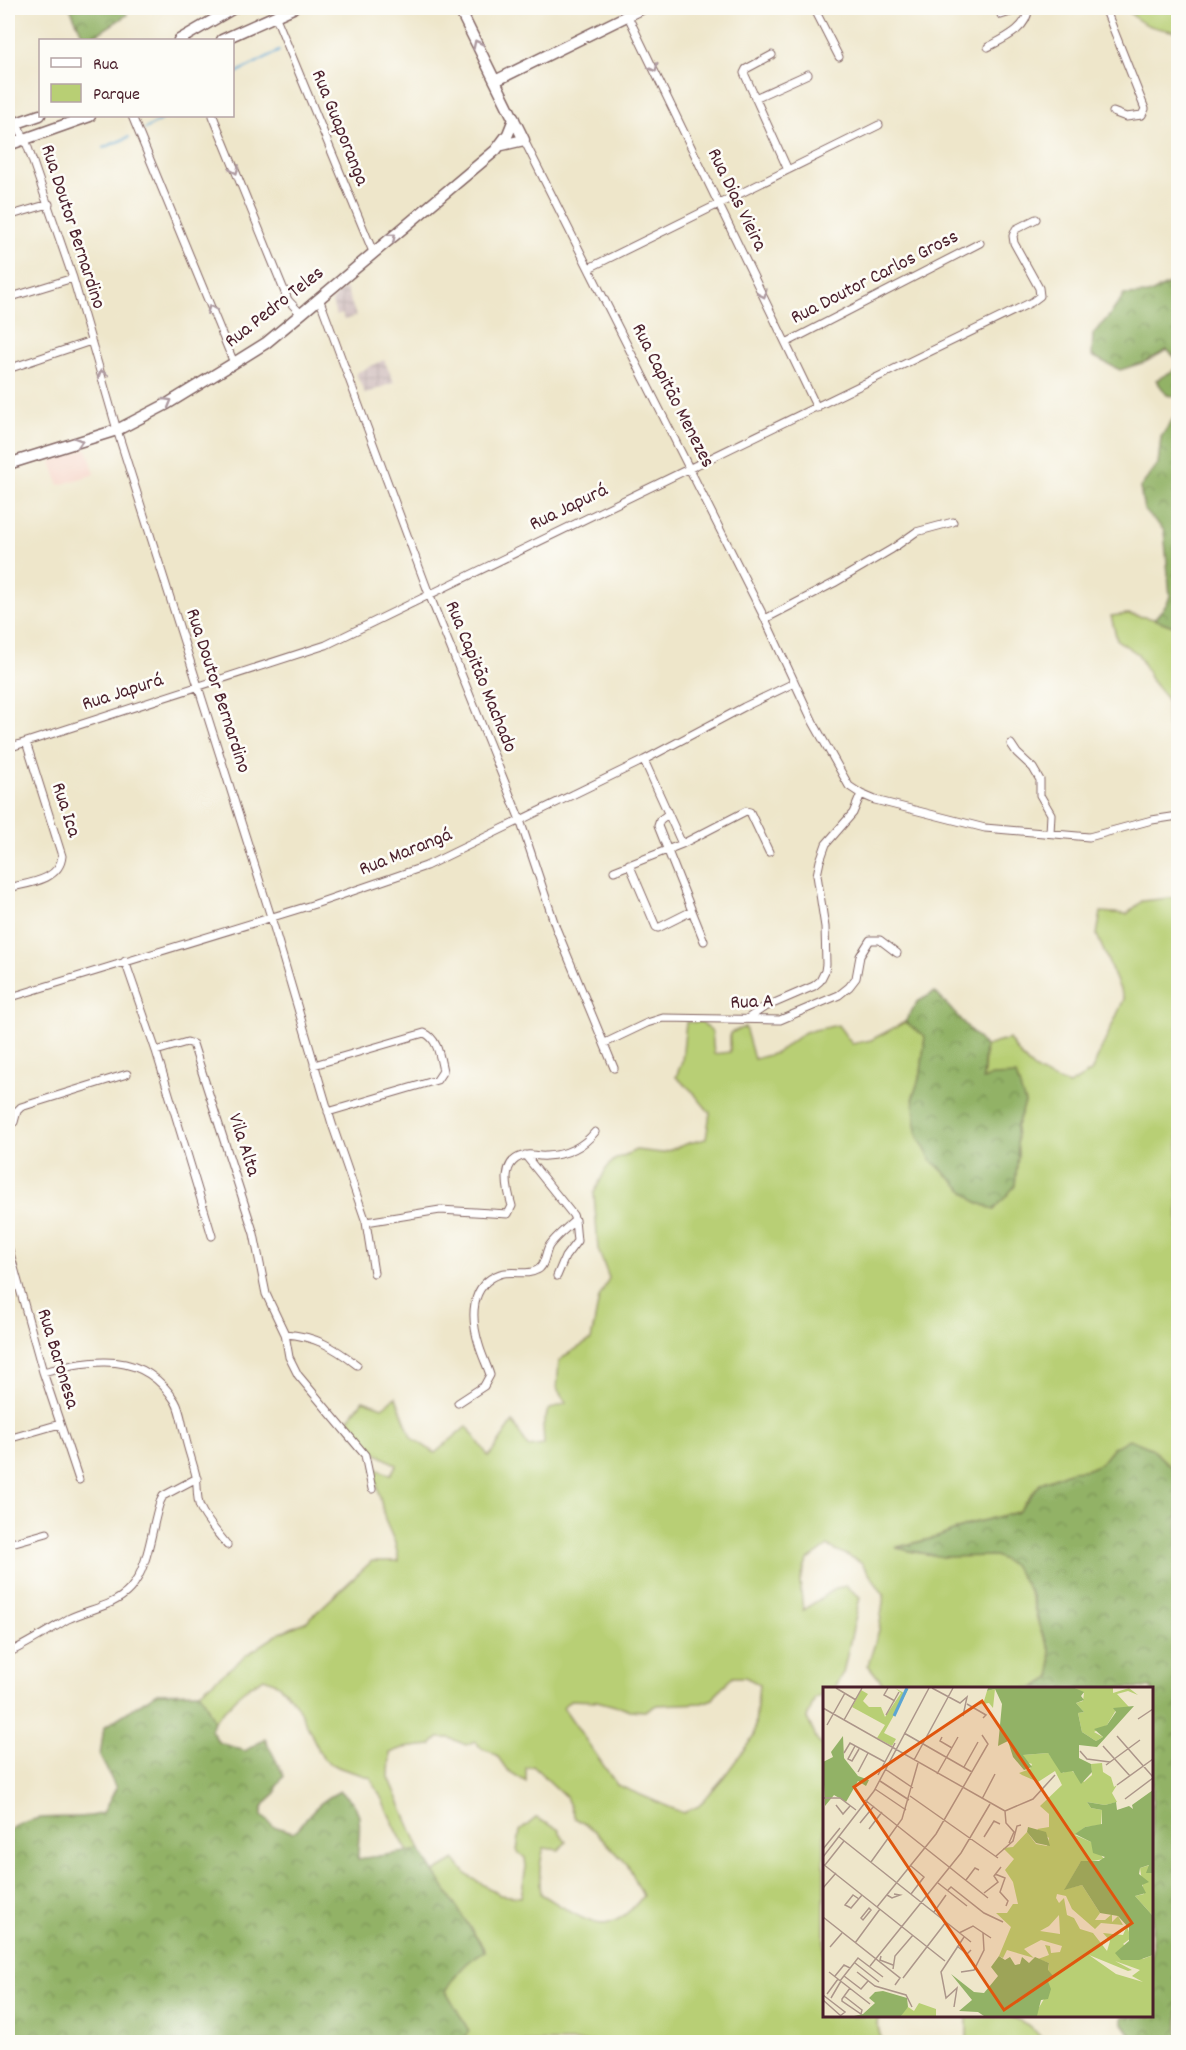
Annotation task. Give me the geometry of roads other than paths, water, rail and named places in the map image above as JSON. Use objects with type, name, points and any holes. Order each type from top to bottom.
[{"type":"street","points":[[181,39],[234,8]]},
{"type":"street","points":[[224,39],[292,8]]},
{"type":"street","name":"Rua Capitão Menezes","points":[[459,8],[765,619],[794,683],[849,786],[861,794]]},
{"type":"street","points":[[495,81],[626,11],[643,8]]},
{"type":"street","points":[[814,8],[838,57]]},
{"type":"street","points":[[988,47],[1019,28],[1028,16],[1026,8],[1001,15]]},
{"type":"street","points":[[1105,8],[1145,109],[1142,115],[1132,117],[1113,112]]},
{"type":"street","name":"Rua Dias Vieira","points":[[626,11],[817,408]]},
{"type":"street","name":"Rua Guaporanga","points":[[275,15],[374,252]]},
{"type":"street","points":[[772,55],[746,69],[744,73],[788,170]]},
{"type":"street","points":[[755,98],[808,74]]},
{"type":"street","points":[[12,125],[39,115]]},
{"type":"street","points":[[8,145],[87,117]]},
{"type":"street","points":[[132,117],[234,363]]},
{"type":"street","points":[[213,117],[288,300],[301,314]]},
{"type":"street","name":"Rua Pedro Teles","points":[[8,464],[117,430],[167,404],[266,343],[502,145],[514,119]]},
{"type":"street","name":"Rua Doutor Bernardino","points":[[12,125],[26,139],[73,278],[117,430],[271,916],[328,1112],[366,1222],[374,1273]]},
{"type":"street","points":[[589,268],[879,125]]},
{"type":"street","name":"Rua Pedro Teles","points":[[502,145],[524,140]]},
{"type":"street","points":[[8,216],[49,204]]},
{"type":"street","name":"Rua Japurá","points":[[8,748],[318,648],[817,408],[1037,299],[1040,293],[1039,288],[1014,243],[1016,229],[1036,219]]},
{"type":"street","name":"Rua Doutor Carlos Gross","points":[[786,343],[980,243]]},
{"type":"street","points":[[8,298],[73,278]]},
{"type":"street","name":"Rua Capitão Machado","points":[[319,298],[429,594],[520,820],[556,928],[614,1068]]},
{"type":"street","points":[[8,369],[91,341]]},
{"type":"street","points":[[765,619],[834,583],[916,532],[953,522]]},
{"type":"street","name":"Rua Marangá","points":[[8,998],[325,900],[426,866],[644,760],[794,683]]},
{"type":"street","name":"Rua Ica","points":[[8,888],[51,876],[62,863],[62,856],[26,742]]},
{"type":"street","points":[[1011,744],[1039,777],[1040,795],[1051,814],[1050,833]]},
{"type":"street","points":[[644,760],[682,844]]},
{"type":"street","points":[[747,1019],[763,1008],[814,986],[820,981],[825,971],[825,927],[817,875],[826,844],[853,813],[861,794],[875,800],[985,828],[1089,837],[1152,820],[1179,816]]},
{"type":"street","points":[[614,871],[682,844],[748,811],[769,852]]},
{"type":"street","points":[[668,814],[660,820],[658,826],[690,912],[704,941]]},
{"type":"street","points":[[629,864],[656,927],[690,912]]},
{"type":"street","name":"Rua A","points":[[605,1043],[663,1018],[780,1020],[840,995],[856,978],[860,956],[866,943],[870,940],[880,940],[897,953]]},
{"type":"street","points":[[125,960],[156,1051],[212,1236]]},
{"type":"street","points":[[314,1065],[424,1033],[431,1036],[440,1056],[443,1071],[437,1080],[328,1112]]},
{"type":"street","name":"Vila Alta","points":[[156,1051],[187,1042],[193,1044],[254,1234],[266,1294],[285,1335]]},
{"type":"street","points":[[8,1126],[14,1122],[17,1111],[21,1107],[127,1074]]},
{"type":"street","points":[[366,1222],[440,1210],[508,1214],[512,1206],[506,1185],[507,1170],[516,1160],[525,1155],[546,1156],[570,1151],[581,1146],[595,1132]]},
{"type":"street","points":[[525,1155],[575,1220],[577,1241],[565,1257],[557,1276]]},
{"type":"street","points":[[458,1403],[484,1386],[490,1376],[479,1347],[474,1324],[474,1301],[480,1289],[499,1274],[511,1271],[537,1271],[550,1245],[575,1220]]},
{"type":"street","name":"Rua Baronesa","points":[[8,1247],[43,1372],[79,1480]]},
{"type":"street","points":[[357,1365],[323,1342],[300,1335],[285,1335],[289,1357],[298,1375],[365,1455],[372,1489]]},
{"type":"street","points":[[43,1372],[91,1361],[112,1362],[132,1366],[148,1374],[164,1388],[176,1402],[197,1478],[197,1492],[203,1514],[227,1545]]},
{"type":"street","points":[[8,1439],[60,1424]]},
{"type":"street","points":[[8,1653],[68,1619],[117,1599],[130,1589],[141,1570],[160,1502],[164,1496],[197,1478]]},
{"type":"street","points":[[8,1544],[47,1533]]},
{"type":"waterway","points":[[234,74],[279,51]]},
{"type":"waterway","points":[[144,130],[165,117]]},
{"type":"waterway","points":[[103,148],[129,137]]}]
